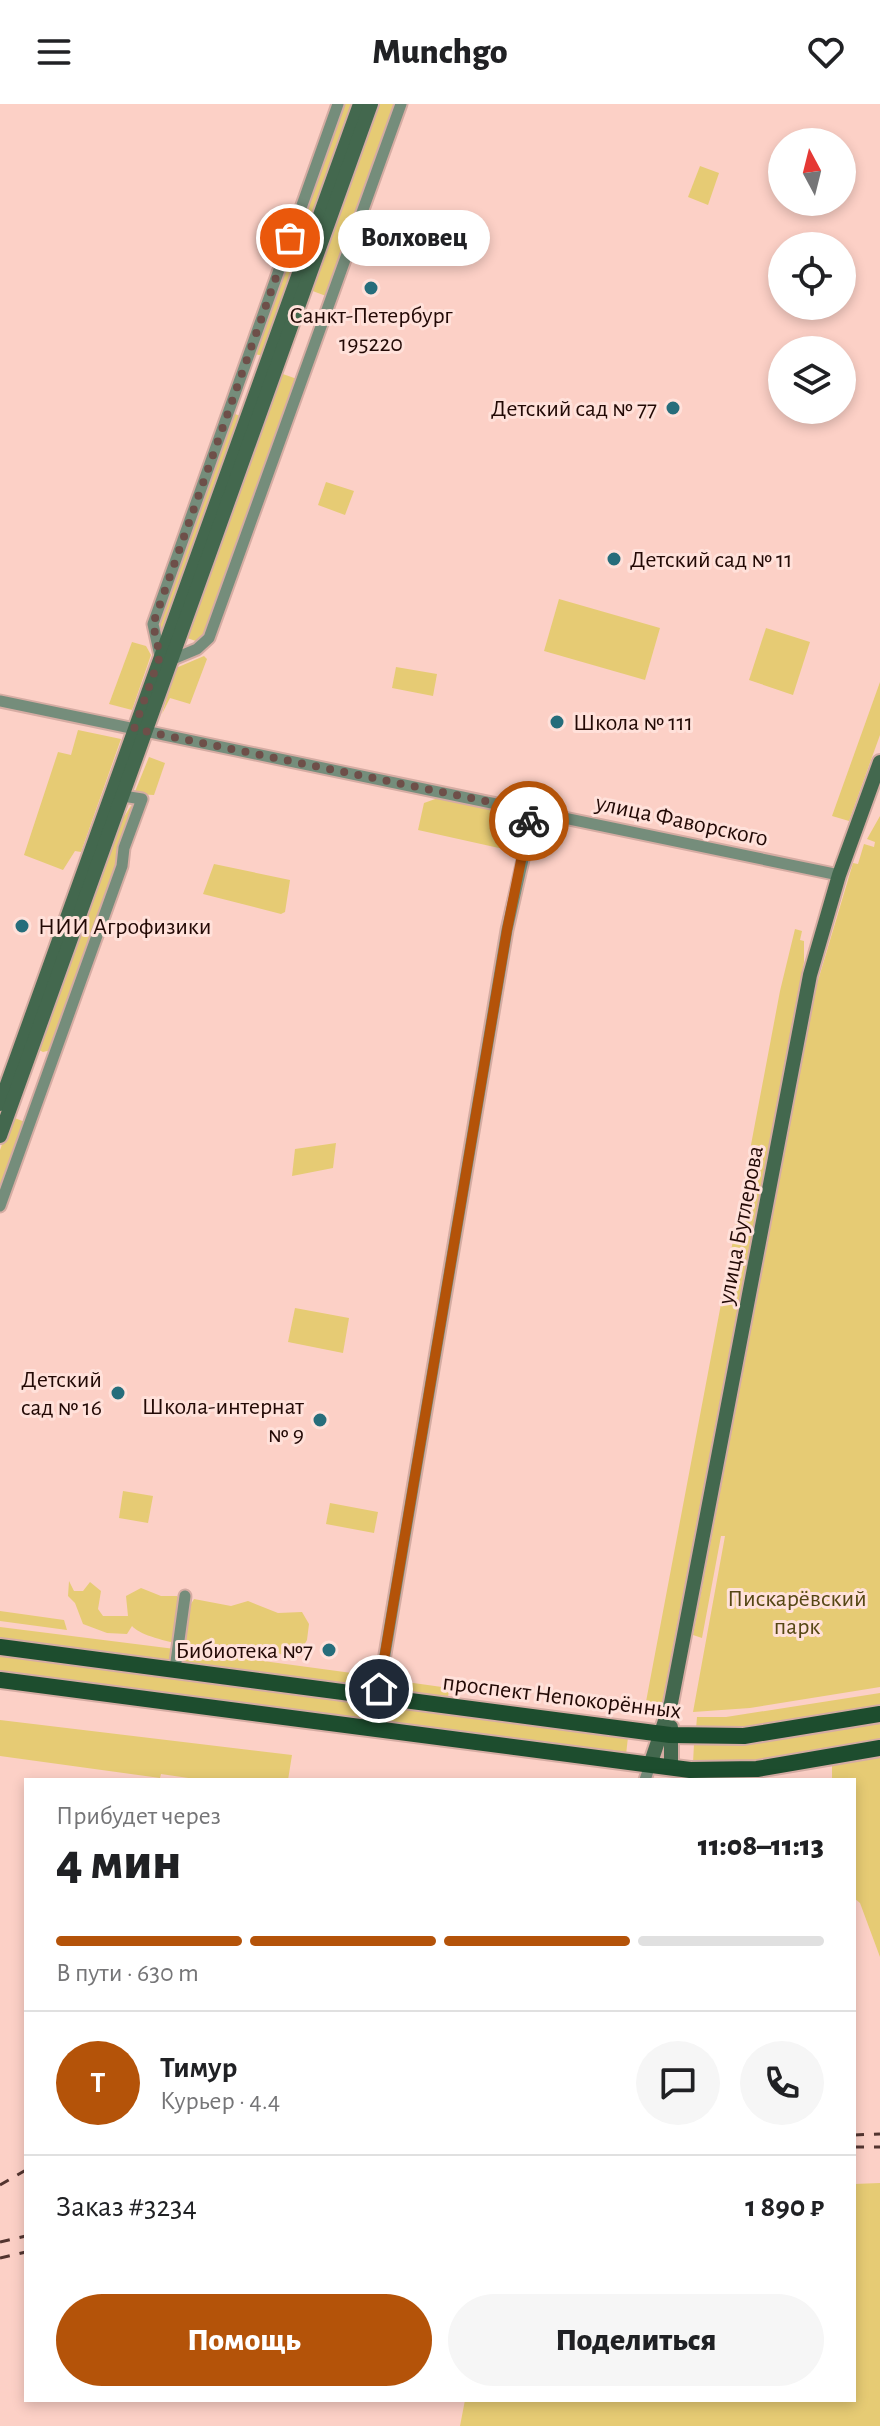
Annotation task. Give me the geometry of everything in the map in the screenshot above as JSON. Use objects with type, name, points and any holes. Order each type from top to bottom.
[{"type":"main road","points":[[0,1104],[140,730],[360,104]]},
{"type":"main road","points":[[166,657],[371,104]]},
{"type":"main road","points":[[0,1136],[123,796],[140,730]]},
{"type":"main road","name":"улица Бутлерова","points":[[671,1774],[666,1734],[671,1703],[806,994],[839,875],[880,762]]},
{"type":"main road","name":"проспект Непокорённых","points":[[0,1647],[666,1734],[744,1736],[880,1714]]},
{"type":"main road","points":[[0,1680],[647,1773],[733,1771],[880,1748]]},
{"type":"main road","name":"улица Бутлерова","points":[[647,1773],[666,1734]]},
{"type":"street","points":[[338,104],[153,624],[166,657],[197,649],[209,638],[401,104]]},
{"type":"street","name":"улица Фаворского","points":[[0,701],[839,875]]},
{"type":"street","points":[[0,1206],[122,866],[124,848],[142,799],[123,796]]},
{"type":"street","points":[[378,1696],[507,930],[534,811]]},
{"type":"street","points":[[175,1669],[185,1596]]},
{"type":"green space","points":[[344,104],[354,104],[263,356],[255,354]]},
{"type":"green space","points":[[376,104],[396,104],[326,296],[310,290]]},
{"type":"green space","points":[[700,166],[719,173],[708,205],[688,197]]},
{"type":"green space","points":[[280,373],[297,379],[206,633],[199,642],[187,638]]},
{"type":"green space","points":[[233,413],[242,417],[162,637],[157,625]]},
{"type":"green space","points":[[326,482],[354,491],[345,515],[318,505]]},
{"type":"green space","points":[[559,599],[660,628],[645,680],[544,651]]},
{"type":"green space","points":[[766,628],[810,642],[793,695],[749,680]]},
{"type":"green space","points":[[132,642],[146,646],[151,655],[132,710],[109,704]]},
{"type":"green space","points":[[204,656],[207,659],[190,704],[170,698],[162,714],[176,668]]},
{"type":"green space","points":[[396,667],[437,674],[433,696],[392,688]]},
{"type":"green space","points":[[880,682],[880,735],[849,821],[832,816]]},
{"type":"green space","points":[[78,730],[121,739],[81,852],[75,851],[63,870],[24,855],[58,752],[71,755]]},
{"type":"green space","points":[[149,757],[165,763],[154,795],[134,794]]},
{"type":"green space","points":[[438,798],[516,814],[508,850],[418,830],[424,803]]},
{"type":"green space","points":[[132,804],[117,866],[51,1050],[43,1052],[37,1049],[114,833]]},
{"type":"green space","name":"Пискарёвский парк","points":[[880,816],[880,1687],[750,1708],[693,1712],[725,1536],[721,1536],[702,1638],[693,1635],[814,994],[853,863],[858,864],[864,844],[874,847],[875,842],[867,839]]},
{"type":"green space","points":[[214,864],[290,880],[285,912],[281,914],[203,894]]},
{"type":"green space","points":[[795,929],[802,931],[800,940],[804,941],[804,962],[661,1709],[645,1707],[780,991]]},
{"type":"green space","points":[[12,1117],[25,1122],[0,1192],[0,1150]]},
{"type":"green space","points":[[336,1143],[333,1168],[292,1176],[295,1149]]},
{"type":"green space","points":[[295,1308],[349,1318],[343,1353],[288,1342]]},
{"type":"green space","points":[[123,1491],[153,1496],[148,1523],[119,1518]]},
{"type":"green space","points":[[330,1503],[378,1512],[374,1533],[326,1524]]},
{"type":"green space","points":[[69,1581],[74,1591],[83,1591],[90,1582],[101,1591],[98,1609],[103,1616],[128,1616],[126,1596],[141,1588],[161,1596],[177,1596],[188,1609],[194,1599],[231,1606],[248,1601],[278,1613],[302,1612],[309,1624],[307,1640],[297,1657],[288,1658],[273,1650],[222,1650],[177,1643],[142,1633],[132,1626],[127,1634],[107,1633],[83,1624],[75,1603],[68,1596]]},
{"type":"green space","points":[[0,1611],[64,1620],[67,1630],[0,1621]]},
{"type":"green space","points":[[0,1627],[175,1649],[173,1662],[0,1639]]},
{"type":"green space","points":[[182,1650],[374,1676],[373,1688],[180,1663]]},
{"type":"green space","points":[[0,1654],[628,1737],[626,1755],[0,1672]]},
{"type":"green space","points":[[385,1679],[449,1688],[448,1698],[383,1689]]},
{"type":"green space","points":[[880,1693],[880,1706],[758,1726],[696,1729],[697,1717],[726,1717]]},
{"type":"green space","points":[[0,1720],[292,1755],[288,1778],[188,1778],[161,1774],[160,1778],[0,1756]]},
{"type":"green space","points":[[880,1721],[880,1739],[756,1760],[693,1763],[694,1744],[755,1743]]},
{"type":"green space","points":[[880,1756],[880,1957],[860,1903],[856,1900],[856,1778],[832,1778],[832,1765]]},
{"type":"green space","points":[[880,2183],[880,2426],[460,2426],[465,2402],[856,2402],[856,2184]]},
{"type":"railway","points":[[856,2135],[880,2134]]},
{"type":"railway","points":[[856,2147],[880,2147]]},
{"type":"railway","points":[[0,2185],[24,2171]]},
{"type":"railway","points":[[0,2242],[24,2236]]},
{"type":"railway","points":[[0,2258],[24,2252]]},
{"type":"way so far","points":[[290,238],[153,624],[152,632],[160,656],[134,729],[534,811],[529,821]]},
{"type":"place","name":"Волховец","points":[[290,238]]},
{"type":"place","name":"Санкт-Петербург 195220","points":[[371,288]]},
{"type":"place","name":"Детский сад № 77","points":[[673,408]]},
{"type":"place","name":"Детский сад № 11","points":[[614,559]]},
{"type":"place","name":"Школа № 111","points":[[557,722]]},
{"type":"place","name":"НИИ Агрофизики","points":[[22,926]]},
{"type":"place","name":"Детский сад № 16","points":[[118,1393]]},
{"type":"place","name":"Школа-интернат № 9","points":[[320,1420]]},
{"type":"place","name":"Бибиотека №7","points":[[329,1650]]},
{"type":"route","points":[[379,1689],[507,930],[529,821]]}]
